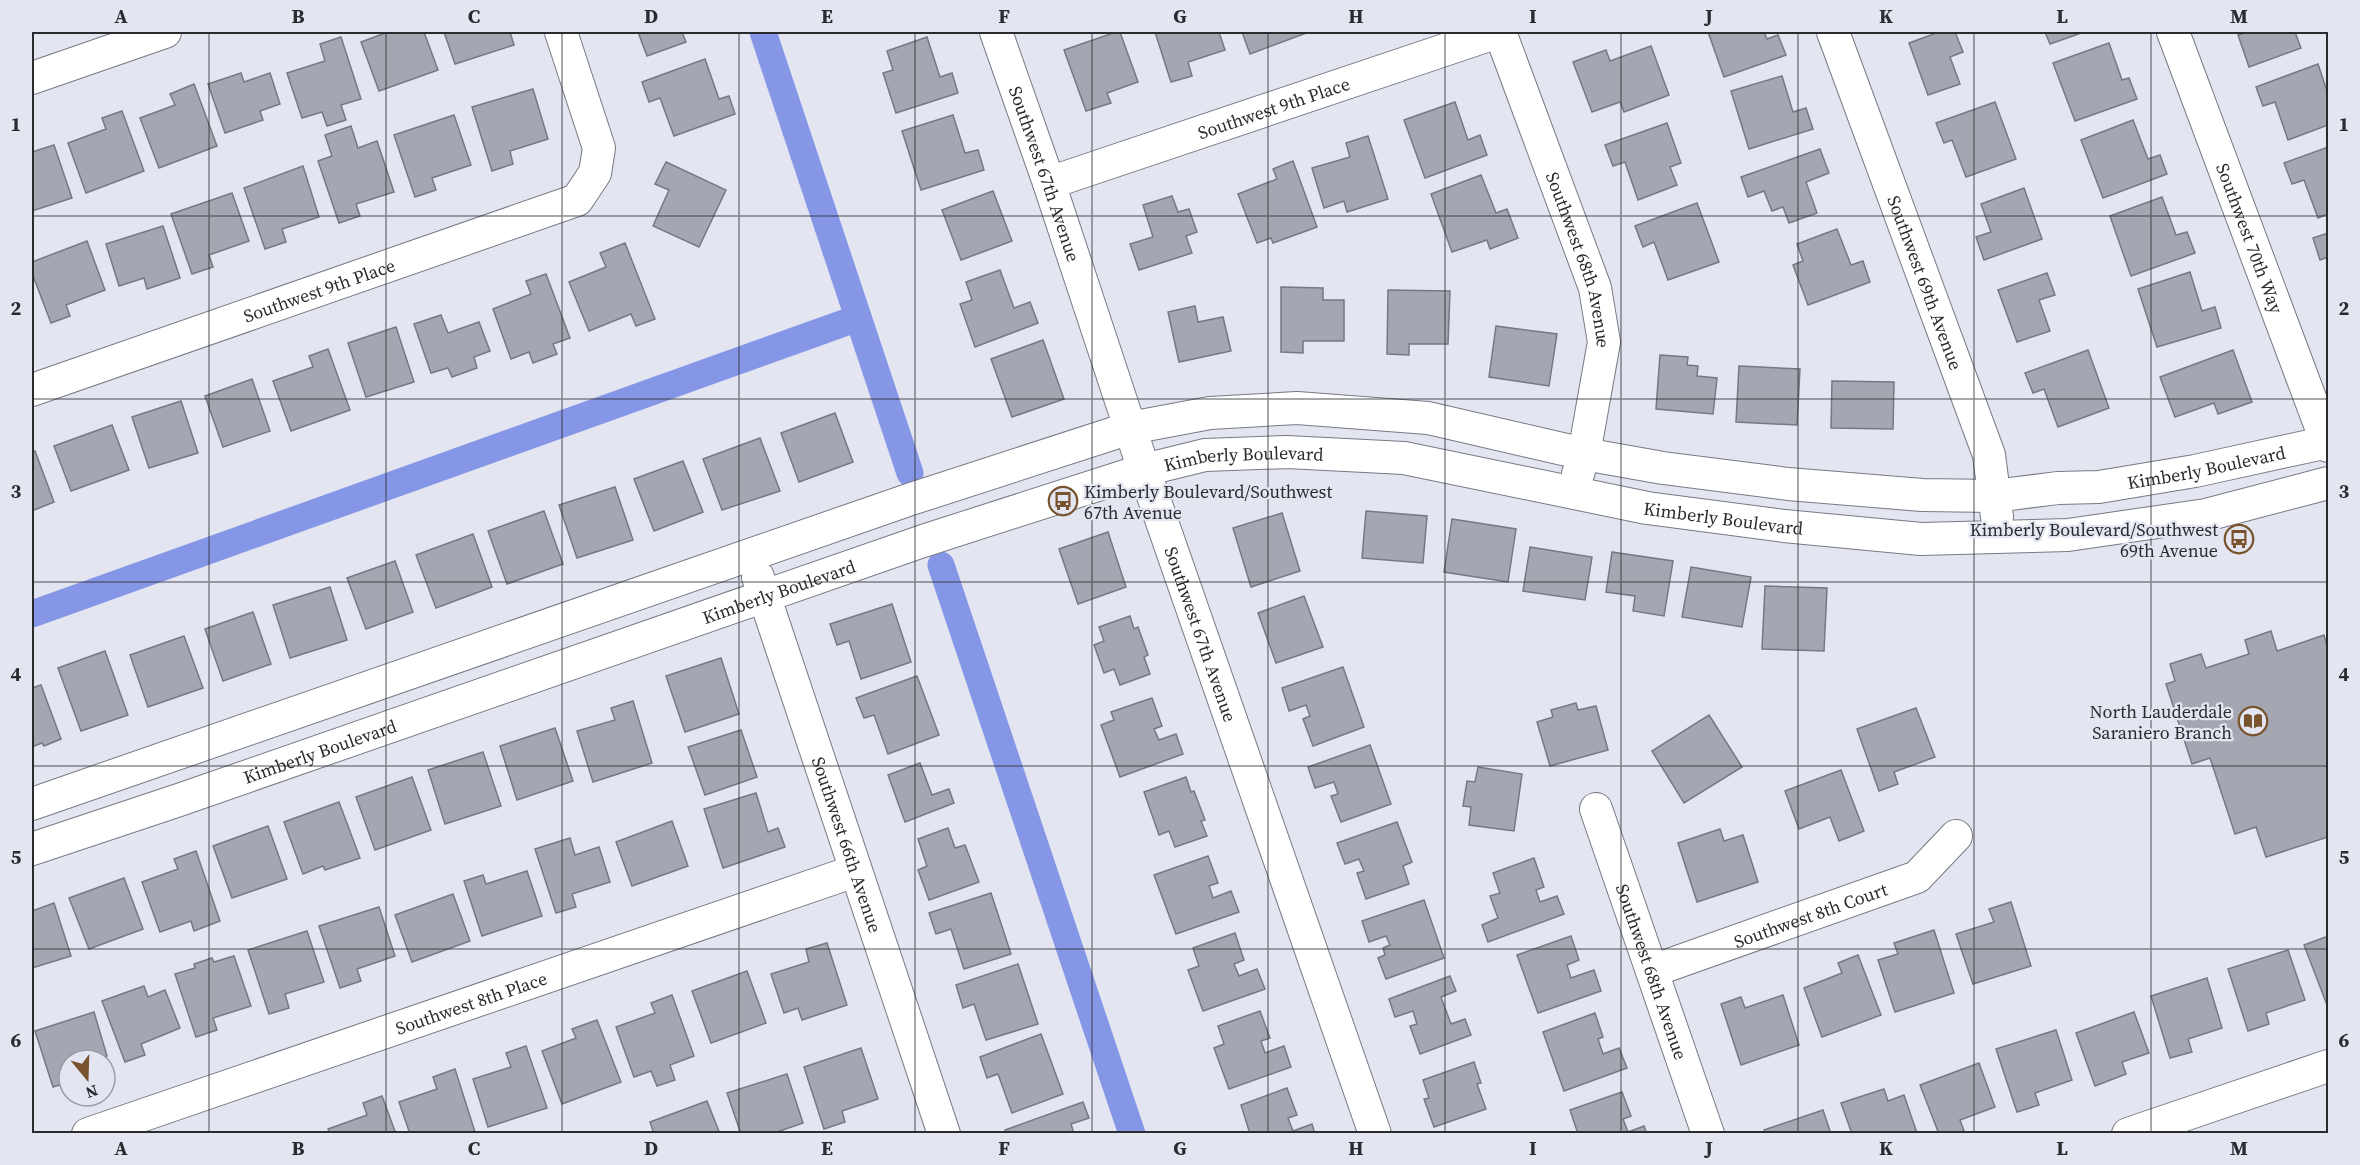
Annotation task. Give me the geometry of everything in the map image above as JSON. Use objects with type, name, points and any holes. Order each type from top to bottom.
[{"type":"street","points":[[32,78],[165,32]]},
{"type":"street","name":"Southwest 9th Place","points":[[32,390],[577,200],[595,173],[599,148],[561,32]]},
{"type":"street","name":"Southwest 67th Avenue","points":[[996,32],[1049,183],[1144,470],[1375,1134]]},
{"type":"street","name":"Southwest 9th Place","points":[[1049,183],[1499,32]]},
{"type":"street","name":"Southwest 68th Avenue","points":[[1499,32],[1595,288],[1604,342],[1584,454],[1572,492]]},
{"type":"street","name":"Southwest 69th Avenue","points":[[1833,32],[1989,455],[2000,538]]},
{"type":"street","name":"Southwest 70th Way","points":[[2173,32],[2328,443]]},
{"type":"street","name":"Kimberly Boulevard","points":[[32,804],[911,499],[1130,428],[1210,413],[1297,408],[1428,418],[1584,454],[1663,468],[1788,484],[1922,495],[1994,496],[2058,488],[2099,488],[2195,471],[2328,443]]},
{"type":"street","name":"Kimberly Boulevard","points":[[32,849],[934,537],[1144,470],[1205,455],[1287,452],[1404,458],[1647,508],[1784,526],[1921,539],[2068,535],[2205,515],[2328,483]]},
{"type":"street","name":"Southwest 66th Avenue","points":[[749,555],[766,595],[944,1134]]},
{"type":"street","points":[[165,758],[179,800]]},
{"type":"street","name":"Southwest 68th Avenue","points":[[1596,809],[1708,1134]]},
{"type":"street","name":"Southwest 8th Court","points":[[1652,970],[1917,877],[1956,836]]},
{"type":"street","name":"Southwest 8th Place","points":[[88,1134],[855,870]]},
{"type":"street","points":[[2128,1134],[2328,1066]]},
{"type":"building","points":[[388,32],[424,32],[438,70],[379,91],[361,42]]},
{"type":"building","points":[[444,32],[510,32],[514,45],[455,64]]},
{"type":"building","points":[[638,32],[682,32],[686,42],[647,56]]},
{"type":"building","points":[[1120,32],[1138,82],[1107,93],[1111,103],[1086,111],[1064,50]]},
{"type":"building","points":[[1155,32],[1219,32],[1225,50],[1188,62],[1192,76],[1171,82]]},
{"type":"building","points":[[1242,32],[1309,32],[1250,54]]},
{"type":"building","points":[[1708,32],[1764,32],[1767,39],[1778,35],[1786,55],[1724,77]]},
{"type":"building","points":[[1939,32],[1955,32],[1963,52],[1950,57],[1960,84],[1928,95],[1909,43]]},
{"type":"building","points":[[2045,32],[2084,32],[2050,44]]},
{"type":"building","points":[[2248,32],[2295,32],[2301,48],[2249,67],[2238,35]]},
{"type":"building","points":[[341,37],[361,99],[341,105],[346,120],[327,126],[322,112],[302,118],[287,73],[325,61],[320,44]]},
{"type":"building","points":[[927,37],[940,77],[952,73],[958,93],[896,113],[883,73],[893,70],[887,51]]},
{"type":"building","points":[[2109,43],[2122,80],[2129,78],[2137,99],[2075,121],[2053,63]]},
{"type":"building","points":[[1651,46],[1669,95],[1624,112],[1620,102],[1592,112],[1573,62],[1606,50],[1610,61]]},
{"type":"building","points":[[705,59],[719,99],[729,96],[735,114],[674,136],[660,98],[649,102],[642,82]]},
{"type":"building","points":[[2318,64],[2328,94],[2328,125],[2288,140],[2275,102],[2263,106],[2256,87]]},
{"type":"building","points":[[241,73],[244,82],[270,73],[280,104],[260,111],[263,120],[225,133],[208,84]]},
{"type":"building","points":[[1782,76],[1793,112],[1806,108],[1813,129],[1749,149],[1731,91]]},
{"type":"building","points":[[194,84],[217,146],[159,168],[140,118],[175,105],[170,94]]},
{"type":"building","points":[[533,89],[548,139],[510,151],[513,164],[492,171],[472,107]]},
{"type":"building","points":[[1455,102],[1468,140],[1480,135],[1487,155],[1425,178],[1404,120]]},
{"type":"building","points":[[1995,102],[2016,159],[1966,177],[1952,140],[1944,143],[1936,123]]},
{"type":"building","points":[[122,111],[144,171],[86,193],[68,143],[106,129],[102,118]]},
{"type":"building","points":[[454,115],[471,165],[432,178],[436,190],[415,197],[394,135]]},
{"type":"building","points":[[953,115],[965,153],[978,150],[984,170],[921,190],[902,131]]},
{"type":"building","points":[[2133,120],[2148,159],[2160,155],[2167,174],[2103,198],[2081,140]]},
{"type":"building","points":[[1667,123],[1681,163],[1670,167],[1677,185],[1638,200],[1625,162],[1613,166],[1605,145]]},
{"type":"building","points":[[351,126],[358,148],[377,141],[394,192],[356,204],[360,216],[339,223],[318,161],[332,156],[325,135]]},
{"type":"building","points":[[1368,136],[1388,199],[1347,212],[1344,201],[1324,208],[1312,168],[1350,157],[1346,143]]},
{"type":"building","points":[[54,145],[72,198],[32,211],[32,152]]},
{"type":"building","points":[[2328,147],[2328,214],[2318,218],[2304,180],[2292,184],[2284,163]]},
{"type":"building","points":[[1820,149],[1829,173],[1806,182],[1817,213],[1789,223],[1783,207],[1772,211],[1764,191],[1748,197],[1741,177]]},
{"type":"building","points":[[1293,161],[1317,227],[1273,243],[1271,238],[1257,243],[1238,194],[1277,179],[1273,169]]},
{"type":"building","points":[[666,162],[726,190],[699,247],[653,226],[669,190],[655,184]]},
{"type":"building","points":[[303,166],[319,217],[282,229],[286,242],[265,249],[244,188]]},
{"type":"building","points":[[1481,175],[1496,213],[1507,209],[1518,238],[1490,249],[1487,240],[1452,252],[1431,194]]},
{"type":"building","points":[[2024,188],[2042,239],[1984,260],[1976,237],[1991,232],[1981,204]]},
{"type":"building","points":[[993,191],[1012,241],[961,260],[942,210]]},
{"type":"building","points":[[232,193],[249,241],[209,255],[213,267],[192,274],[171,214]]},
{"type":"building","points":[[1172,196],[1178,212],[1189,209],[1197,232],[1186,236],[1192,253],[1139,270],[1130,244],[1153,237],[1143,205]]},
{"type":"building","points":[[2162,197],[2176,235],[2187,232],[2195,253],[2131,276],[2110,216]]},
{"type":"building","points":[[1697,203],[1719,262],[1668,280],[1654,242],[1643,247],[1635,226]]},
{"type":"building","points":[[163,226],[180,278],[147,289],[144,278],[119,286],[106,244]]},
{"type":"building","points":[[1837,229],[1851,265],[1863,261],[1870,282],[1808,305],[1793,265],[1803,261],[1797,244]]},
{"type":"building","points":[[2328,233],[2328,257],[2320,260],[2313,238]]},
{"type":"building","points":[[87,241],[105,290],[66,305],[70,316],[51,323],[32,273],[32,262]]},
{"type":"building","points":[[625,243],[655,319],[636,326],[631,314],[589,331],[569,282],[606,267],[600,253]]},
{"type":"building","points":[[1000,270],[1014,308],[1030,302],[1038,323],[975,347],[960,304],[972,300],[966,282]]},
{"type":"building","points":[[2190,272],[2202,311],[2215,307],[2221,328],[2157,347],[2138,289]]},
{"type":"building","points":[[2047,273],[2055,295],[2039,300],[2050,331],[2017,342],[1998,290]]},
{"type":"building","points":[[546,274],[570,338],[553,344],[557,354],[533,363],[529,352],[511,359],[493,309],[531,294],[526,281]]},
{"type":"building","points":[[1281,287],[1323,288],[1323,300],[1344,300],[1344,341],[1303,341],[1303,353],[1281,352]]},
{"type":"building","points":[[1388,290],[1450,291],[1448,344],[1409,344],[1409,355],[1387,354]]},
{"type":"building","points":[[1195,306],[1198,322],[1223,317],[1231,351],[1179,362],[1168,312]]},
{"type":"building","points":[[441,315],[448,333],[479,322],[490,351],[474,357],[477,368],[452,377],[448,368],[431,373],[414,324]]},
{"type":"building","points":[[1496,326],[1557,334],[1549,386],[1489,377]]},
{"type":"building","points":[[396,327],[414,382],[366,397],[348,343]]},
{"type":"building","points":[[1043,340],[1064,399],[1012,417],[991,359]]},
{"type":"building","points":[[328,349],[350,410],[291,431],[273,381],[313,367],[309,356]]},
{"type":"building","points":[[2088,350],[2109,408],[2058,427],[2044,389],[2033,393],[2025,373]]},
{"type":"building","points":[[2233,350],[2252,402],[2218,414],[2214,403],[2175,417],[2160,377]]},
{"type":"building","points":[[1660,355],[1688,357],[1687,365],[1698,366],[1697,376],[1717,378],[1713,414],[1656,409]]},
{"type":"building","points":[[1739,366],[1800,369],[1797,425],[1736,422]]},
{"type":"building","points":[[252,379],[270,431],[223,447],[205,396]]},
{"type":"building","points":[[1832,381],[1894,382],[1893,429],[1831,428]]},
{"type":"building","points":[[181,401],[198,453],[149,468],[132,417]]},
{"type":"building","points":[[835,413],[853,462],[799,482],[781,433]]},
{"type":"building","points":[[112,425],[129,470],[71,491],[54,446]]},
{"type":"building","points":[[760,438],[780,491],[722,510],[703,459]]},
{"type":"building","points":[[35,451],[54,502],[32,511],[32,452]]},
{"type":"building","points":[[683,461],[703,512],[654,531],[634,479]]},
{"type":"building","points":[[615,487],[633,540],[577,558],[559,505]]},
{"type":"building","points":[[544,511],[563,564],[507,584],[488,531]]},
{"type":"building","points":[[1366,511],[1427,516],[1423,563],[1362,558]]},
{"type":"building","points":[[1282,513],[1300,571],[1251,587],[1233,528]]},
{"type":"building","points":[[1452,519],[1516,529],[1508,582],[1444,572]]},
{"type":"building","points":[[1108,532],[1126,587],[1078,604],[1059,549]]},
{"type":"building","points":[[473,534],[492,587],[436,608],[416,555]]},
{"type":"building","points":[[1530,547],[1592,557],[1585,600],[1523,591]]},
{"type":"building","points":[[1612,552],[1673,561],[1664,616],[1633,611],[1635,596],[1606,592]]},
{"type":"building","points":[[395,561],[413,612],[366,629],[347,578]]},
{"type":"building","points":[[1691,567],[1751,577],[1742,627],[1682,617]]},
{"type":"building","points":[[1765,586],[1827,588],[1824,651],[1762,649]]},
{"type":"building","points":[[330,587],[347,640],[290,658],[273,605]]},
{"type":"building","points":[[1304,596],[1323,647],[1276,663],[1258,613]]},
{"type":"building","points":[[892,604],[911,662],[861,679],[849,641],[837,645],[830,624]]},
{"type":"building","points":[[253,612],[271,664],[223,681],[205,629]]},
{"type":"building","points":[[1130,616],[1134,629],[1138,627],[1148,655],[1144,657],[1150,674],[1120,685],[1114,669],[1104,673],[1094,645],[1104,641],[1099,627]]},
{"type":"building","name":"North Lauderdale Saraniero Branch","points":[[2271,631],[2277,651],[2324,635],[2328,649],[2328,837],[2266,857],[2256,827],[2235,834],[2210,758],[2192,764],[2166,684],[2175,681],[2170,664],[2201,654],[2206,668],[2249,654],[2245,640]]},
{"type":"building","points":[[184,636],[203,688],[148,707],[130,655]]},
{"type":"building","points":[[105,651],[128,715],[81,731],[58,668]]},
{"type":"building","points":[[721,658],[739,714],[685,732],[666,676]]},
{"type":"building","points":[[1343,667],[1364,727],[1313,746],[1303,719],[1310,716],[1306,705],[1289,711],[1282,688]]},
{"type":"building","points":[[917,676],[939,735],[888,754],[874,715],[864,718],[856,698]]},
{"type":"building","points":[[41,685],[61,739],[44,746],[42,743],[32,747],[32,688]]},
{"type":"building","points":[[1152,698],[1162,726],[1154,729],[1159,740],[1176,734],[1183,754],[1120,777],[1101,725],[1114,720],[1111,712]]},
{"type":"building","points":[[633,701],[652,763],[593,782],[577,731],[615,720],[611,708]]},
{"type":"building","points":[[1576,703],[1578,710],[1596,706],[1608,750],[1550,766],[1537,722],[1553,717],[1551,710]]},
{"type":"building","points":[[1916,708],[1935,757],[1894,772],[1898,784],[1879,791],[1857,729]]},
{"type":"building","points":[[1709,715],[1742,767],[1684,803],[1652,751]]},
{"type":"building","points":[[555,728],[573,781],[517,800],[500,746]]},
{"type":"building","points":[[741,730],[757,777],[705,795],[688,747]]},
{"type":"building","points":[[1370,745],[1391,804],[1341,822],[1331,796],[1338,794],[1334,782],[1315,788],[1308,767]]},
{"type":"building","points":[[483,752],[501,806],[445,824],[428,770]]},
{"type":"building","points":[[920,763],[932,795],[949,789],[954,803],[905,822],[888,775]]},
{"type":"building","points":[[1478,767],[1522,774],[1514,831],[1469,825],[1471,807],[1463,806],[1467,781],[1475,782]]},
{"type":"building","points":[[1841,770],[1864,831],[1839,841],[1830,817],[1799,829],[1785,791]]},
{"type":"building","points":[[412,777],[431,830],[375,850],[356,797]]},
{"type":"building","points":[[1186,777],[1205,820],[1201,821],[1207,836],[1175,847],[1169,831],[1159,835],[1144,792]]},
{"type":"building","points":[[756,793],[768,832],[778,828],[785,847],[723,868],[704,809]]},
{"type":"building","points":[[339,802],[360,858],[325,870],[323,866],[303,874],[284,822]]},
{"type":"building","points":[[672,821],[688,866],[632,886],[616,842]]},
{"type":"building","points":[[1397,822],[1412,862],[1403,866],[1409,884],[1366,899],[1357,873],[1364,871],[1359,859],[1345,864],[1337,843]]},
{"type":"building","points":[[268,826],[287,879],[232,898],[213,846]]},
{"type":"building","points":[[948,828],[955,848],[965,845],[979,882],[929,900],[918,870],[927,866],[918,839]]},
{"type":"building","points":[[1720,829],[1724,841],[1743,835],[1758,882],[1697,902],[1678,843]]},
{"type":"building","points":[[570,838],[575,855],[599,847],[610,882],[572,894],[576,907],[556,913],[535,849]]},
{"type":"building","points":[[196,851],[220,921],[194,931],[191,921],[160,932],[142,882],[178,869],[174,859]]},
{"type":"building","points":[[1208,856],[1218,883],[1209,886],[1213,898],[1231,891],[1239,912],[1176,934],[1154,875]]},
{"type":"building","points":[[1534,858],[1544,887],[1536,890],[1540,902],[1557,896],[1564,914],[1488,942],[1482,925],[1498,918],[1490,896],[1500,893],[1493,873]]},
{"type":"building","points":[[527,871],[542,916],[482,936],[464,881],[483,875],[486,884]]},
{"type":"building","points":[[124,878],[143,929],[89,949],[69,898]]},
{"type":"building","points":[[991,893],[1011,954],[964,969],[951,929],[936,934],[929,913]]},
{"type":"building","points":[[453,894],[470,941],[412,962],[395,915]]},
{"type":"building","points":[[1424,900],[1444,958],[1386,979],[1378,958],[1385,955],[1383,948],[1390,945],[1386,936],[1369,942],[1362,921]]},
{"type":"building","points":[[2011,902],[2031,966],[1973,984],[1956,934],[1994,922],[1989,909]]},
{"type":"building","points":[[54,903],[71,956],[32,968],[32,911]]},
{"type":"building","points":[[379,907],[395,956],[357,969],[361,981],[340,988],[319,926]]},
{"type":"building","points":[[1934,930],[1954,993],[1895,1012],[1878,960],[1898,954],[1894,943]]},
{"type":"building","points":[[307,931],[324,982],[285,994],[289,1008],[269,1014],[248,950]]},
{"type":"building","points":[[1235,933],[1244,960],[1234,964],[1239,976],[1257,969],[1265,989],[1203,1011],[1188,970],[1199,966],[1193,948]]},
{"type":"building","points":[[1571,936],[1579,960],[1567,965],[1571,978],[1594,970],[1601,991],[1538,1013],[1517,955]]},
{"type":"building","points":[[2328,936],[2328,1005],[2327,1005],[2304,945]]},
{"type":"building","points":[[827,943],[847,1005],[802,1020],[798,1008],[784,1013],[771,974],[809,962],[806,949]]},
{"type":"building","points":[[2288,950],[2305,1000],[2266,1013],[2269,1024],[2248,1031],[2228,969]]},
{"type":"building","points":[[1858,955],[1881,1015],[1822,1037],[1804,988],[1842,973],[1838,963]]},
{"type":"building","points":[[234,956],[251,1006],[213,1018],[217,1030],[196,1037],[175,974],[195,968],[194,964],[212,958],[214,962]]},
{"type":"building","points":[[1018,964],[1038,1024],[986,1040],[974,1004],[963,1008],[956,985]]},
{"type":"building","points":[[747,971],[766,1023],[711,1043],[692,991]]},
{"type":"building","points":[[1450,976],[1456,991],[1441,997],[1451,1024],[1465,1019],[1471,1035],[1420,1054],[1410,1026],[1417,1024],[1413,1011],[1395,1017],[1389,999]]},
{"type":"building","points":[[2207,978],[2222,1028],[2188,1039],[2192,1052],[2170,1058],[2151,996]]},
{"type":"building","points":[[144,986],[148,997],[165,990],[180,1028],[141,1044],[145,1055],[125,1062],[102,1001]]},
{"type":"building","points":[[672,995],[694,1056],[670,1065],[675,1080],[657,1086],[651,1071],[634,1077],[616,1027],[655,1013],[651,1003]]},
{"type":"building","points":[[1783,995],[1799,1045],[1741,1065],[1721,1004],[1741,997],[1745,1008]]},
{"type":"building","points":[[1260,1011],[1270,1038],[1261,1041],[1265,1053],[1284,1046],[1291,1067],[1229,1089],[1214,1048],[1224,1044],[1218,1026]]},
{"type":"building","points":[[94,1012],[105,1048],[57,1048],[57,1086],[53,1087],[35,1031]]},
{"type":"building","points":[[2134,1012],[2149,1053],[2122,1062],[2126,1074],[2095,1086],[2076,1033]]},
{"type":"building","points":[[1595,1013],[1603,1037],[1598,1039],[1603,1054],[1619,1048],[1627,1068],[1564,1091],[1543,1032]]},
{"type":"building","points":[[597,1020],[621,1082],[562,1104],[542,1051],[576,1038],[572,1029]]},
{"type":"building","points":[[2056,1030],[2072,1080],[2035,1093],[2039,1105],[2017,1112],[1996,1049]]},
{"type":"building","points":[[1041,1034],[1063,1094],[1012,1113],[998,1074],[987,1078],[980,1057]]},
{"type":"building","points":[[526,1046],[547,1108],[488,1127],[473,1079],[511,1067],[506,1053]]},
{"type":"building","points":[[861,1048],[878,1099],[842,1111],[845,1122],[824,1129],[804,1067]]},
{"type":"building","points":[[1474,1062],[1481,1083],[1477,1084],[1486,1109],[1434,1127],[1424,1099],[1429,1098],[1423,1080]]},
{"type":"building","points":[[1979,1063],[1995,1107],[1960,1120],[1964,1131],[1956,1134],[1939,1134],[1920,1085]]},
{"type":"building","points":[[455,1069],[475,1132],[410,1134],[399,1102],[437,1089],[433,1077]]},
{"type":"building","points":[[787,1074],[803,1123],[771,1134],[741,1134],[727,1093]]},
{"type":"building","points":[[1287,1088],[1297,1115],[1288,1118],[1293,1131],[1312,1124],[1315,1134],[1250,1134],[1241,1105]]},
{"type":"building","points":[[1884,1089],[1888,1101],[1904,1095],[1917,1133],[1852,1134],[1841,1103]]},
{"type":"building","points":[[1622,1092],[1631,1116],[1623,1119],[1628,1132],[1644,1126],[1647,1134],[1578,1134],[1570,1110]]},
{"type":"building","points":[[382,1096],[396,1134],[330,1134],[328,1129],[367,1115],[363,1103]]},
{"type":"building","points":[[707,1101],[720,1134],[654,1134],[650,1122]]},
{"type":"building","points":[[1083,1102],[1089,1118],[1071,1124],[1074,1134],[1006,1134],[1005,1130]]},
{"type":"building","points":[[1823,1110],[1831,1134],[1766,1134],[1764,1130]]},
{"type":"waterway","points":[[763,32],[910,473]]},
{"type":"waterway","points":[[32,614],[858,318]]},
{"type":"waterway","points":[[941,565],[1132,1134]]},
{"type":"place","name":"Kimberly Boulevard/Southwest 67th Avenue","points":[[1063,501]]},
{"type":"place","name":"Kimberly Boulevard/Southwest 69th Avenue","points":[[2239,539]]},
{"type":"place","name":"North Lauderdale Saraniero Branch","points":[[2253,721]]}]
